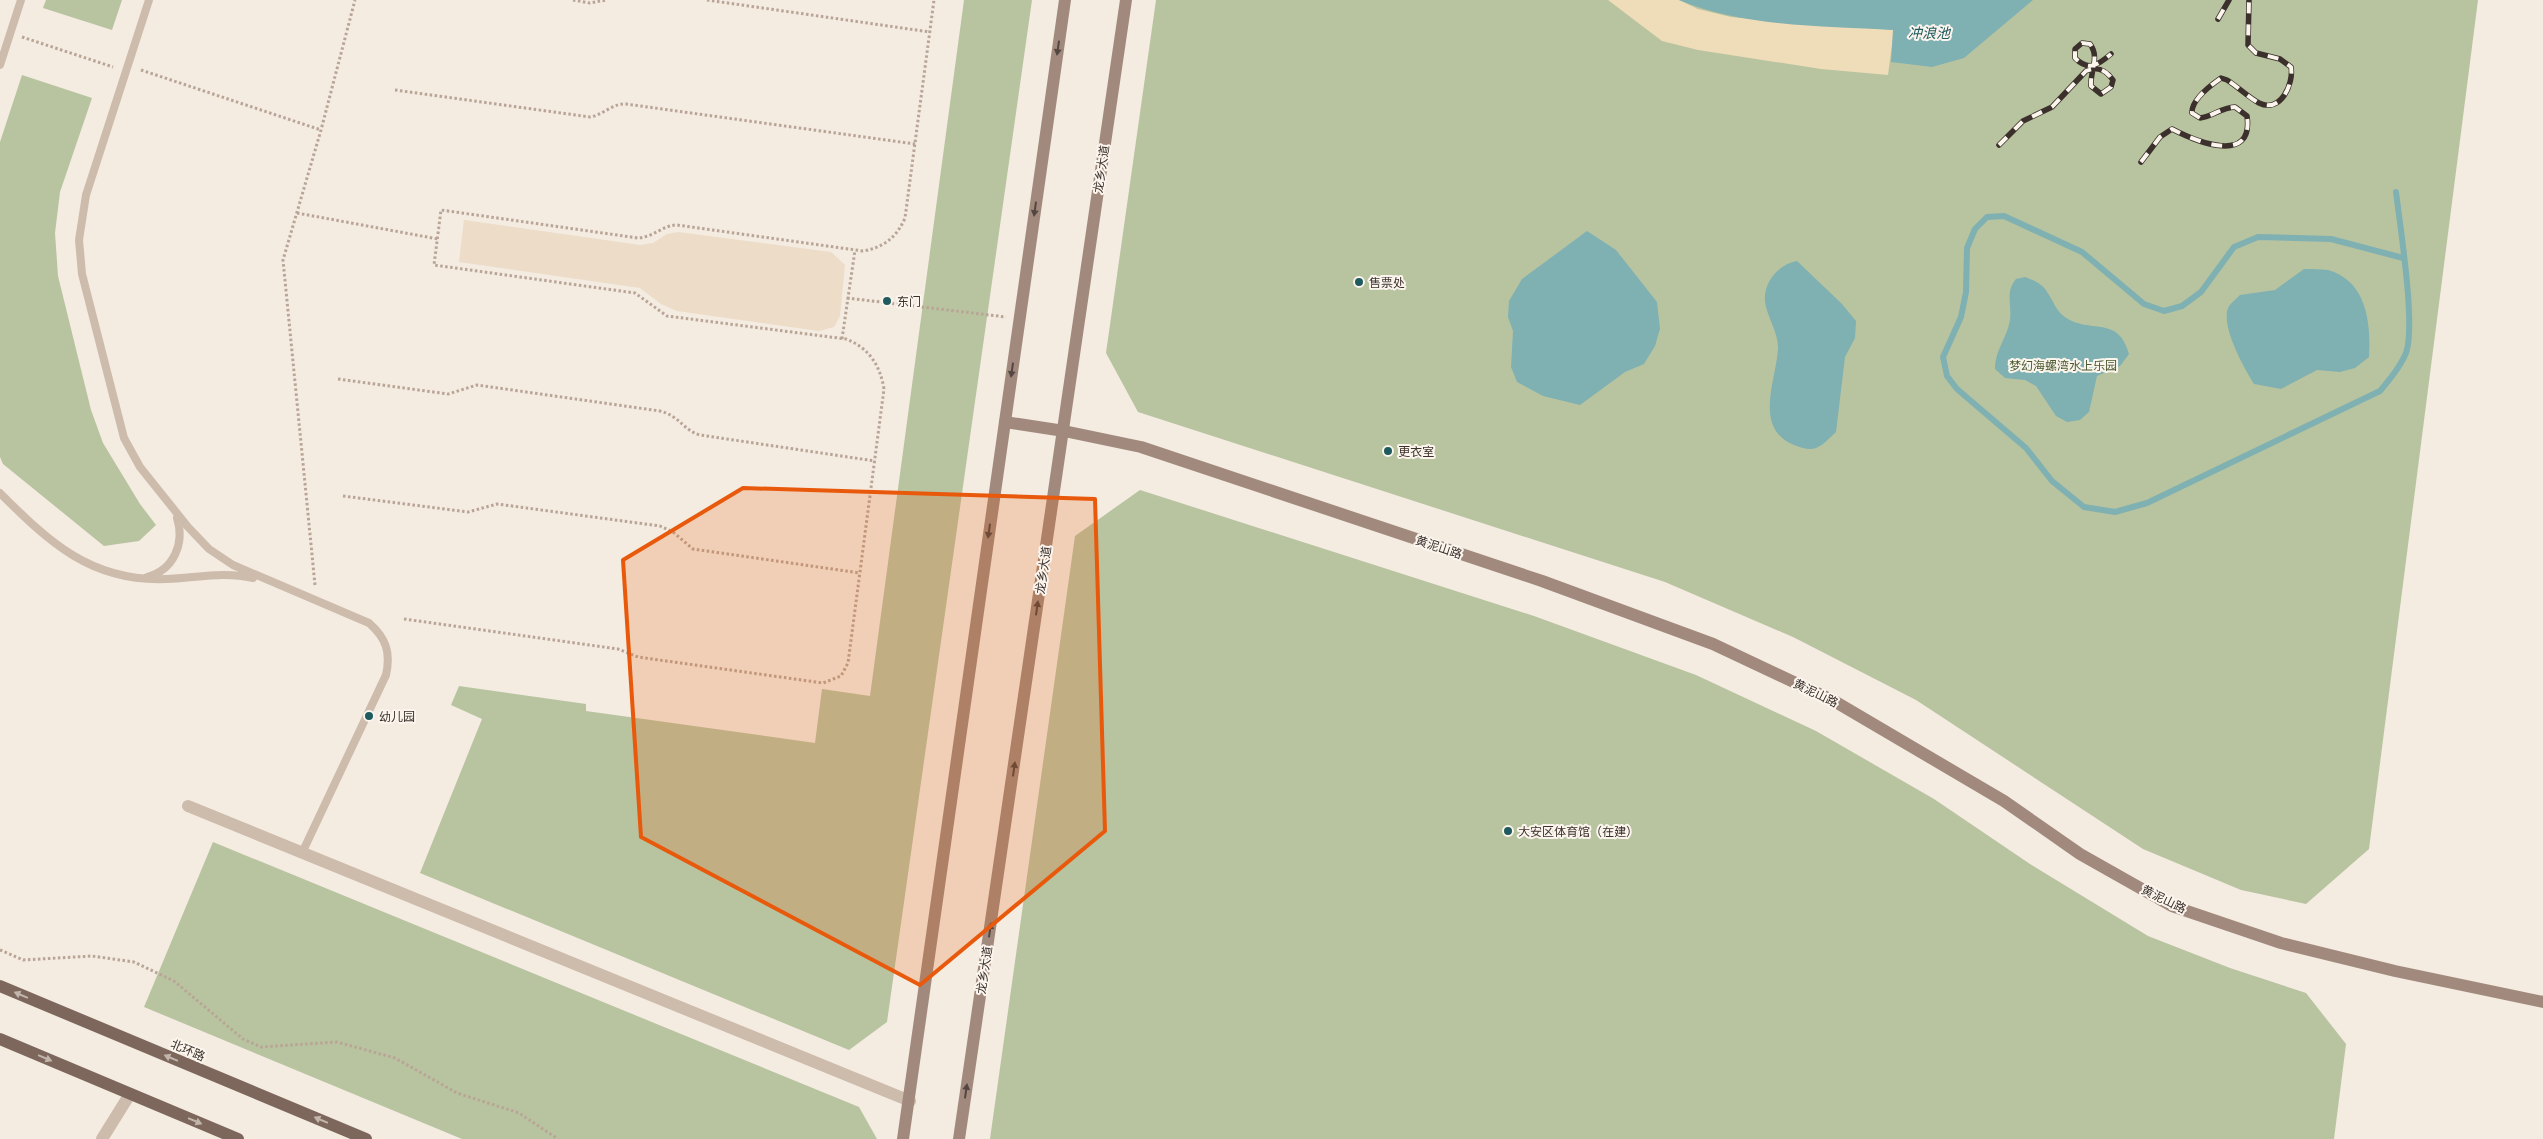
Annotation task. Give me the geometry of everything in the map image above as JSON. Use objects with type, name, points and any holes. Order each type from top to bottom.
[{"type":"main road","points":[[903,1139],[910,1101],[1065,0]]},
{"type":"main road","name":"龙乡大道","points":[[959,1139],[1126,0]]},
{"type":"main road","name":"黄泥山路","points":[[1005,422],[1064,431],[1150,450],[1542,581],[1713,644],[1834,701],[2004,801],[2080,854],[2172,906],[2281,943],[2395,971],[2543,1002]]},
{"type":"main road","name":"北环路","points":[[0,986],[366,1139]]},
{"type":"main road","points":[[0,1039],[238,1139]]},
{"type":"street","points":[[188,806],[910,1101]]},
{"type":"street","points":[[102,1139],[130,1094]]},
{"type":"lane","points":[[0,65],[21,0]]},
{"type":"lane","points":[[149,0],[83,208],[80,240],[80,256],[85,283],[124,438],[140,467],[174,511],[209,549],[233,565],[369,623],[387,644],[389,663],[386,674],[302,854]]},
{"type":"lane","points":[[0,493],[56,546],[96,568],[132,578],[172,579],[230,574],[272,583]]},
{"type":"lane","points":[[132,578],[155,575],[174,558],[180,538],[179,523],[174,511]]},
{"type":"path","points":[[316,600],[282,260],[298,213],[355,0]]},
{"type":"path","points":[[573,0],[590,2],[606,0]]},
{"type":"path","points":[[707,0],[930,32]]},
{"type":"path","points":[[404,619],[618,649],[638,657],[823,683],[841,676],[848,663],[884,389],[876,363],[862,347],[842,339],[667,316],[635,293],[434,265],[441,210],[638,238],[648,238],[666,227],[677,225],[855,250],[871,250],[881,246],[889,241],[901,227],[905,218],[934,0]]},
{"type":"path","points":[[10,33],[321,130]]},
{"type":"path","points":[[395,90],[590,117],[602,114],[616,105],[626,104],[915,144]]},
{"type":"path","points":[[298,213],[438,239]]},
{"type":"path","points":[[842,339],[855,250]]},
{"type":"path","points":[[847,298],[1019,319]]},
{"type":"path","points":[[338,379],[448,394],[477,385],[660,411],[678,418],[688,430],[700,436],[875,461]]},
{"type":"path","points":[[343,496],[468,512],[498,504],[660,526],[673,532],[693,549],[860,572]]},
{"type":"path","points":[[0,950],[23,960],[92,956],[134,962],[174,981],[243,1039],[261,1047],[337,1042],[367,1049],[395,1058],[458,1093],[519,1113],[558,1139]]},
{"type":"highlighted area","points":[[743,488],[1095,499],[1105,831],[920,985],[641,837],[623,560]]},
{"type":"green space","points":[[46,0],[122,0],[112,30],[43,8]]},
{"type":"green space","points":[[964,0],[1032,0],[887,1022],[849,1050],[420,873],[482,719],[451,705],[459,686],[586,704],[586,711],[815,743],[822,689],[870,696]]},
{"type":"green space","name":"梦幻海螺湾水上乐园","points":[[1156,0],[2478,0],[2369,849],[2306,904],[2241,890],[2143,849],[1916,700],[1793,637],[1665,582],[1138,412],[1106,353]]},
{"type":"green space","points":[[22,75],[92,98],[60,192],[55,233],[58,276],[91,410],[103,443],[140,504],[156,525],[139,541],[104,546],[3,464],[0,457],[0,142]]},
{"type":"green space","name":"大安区体育馆（在建）","points":[[1140,490],[1534,616],[1696,675],[1816,731],[1934,799],[2030,864],[2148,936],[2230,968],[2306,993],[2346,1044],[2334,1139],[990,1139],[1075,536]]},
{"type":"green space","points":[[213,842],[859,1107],[877,1139],[462,1139],[144,1007]]},
{"type":"sand","points":[[1608,0],[1679,0],[1698,9],[1731,17],[1894,30],[1888,75],[1821,69],[1698,50],[1662,41]]},
{"type":"shaded area","points":[[464,220],[640,245],[653,243],[667,234],[678,232],[831,252],[845,265],[840,316],[834,327],[819,331],[677,311],[661,304],[640,288],[459,262]]},
{"type":"water","name":"冲浪池","points":[[1679,0],[2033,0],[1964,58],[1932,67],[1891,62],[1893,30],[1784,24],[1729,16]]},
{"type":"water","points":[[1587,231],[1616,250],[1657,302],[1660,329],[1655,346],[1644,364],[1625,372],[1580,405],[1543,396],[1517,382],[1511,367],[1513,331],[1508,317],[1509,301],[1522,279]]},
{"type":"water","points":[[1797,261],[1842,304],[1856,321],[1855,338],[1845,357],[1836,432],[1817,448],[1813,449],[1801,448],[1781,437],[1774,427],[1770,416],[1771,389],[1778,343],[1766,308],[1765,295],[1770,281],[1778,270]]},
{"type":"water","points":[[2304,269],[2328,270],[2351,283],[2359,293],[2367,317],[2369,357],[2355,368],[2340,372],[2317,370],[2281,389],[2254,384],[2244,368],[2230,334],[2227,324],[2229,306],[2240,295],[2275,290]]},
{"type":"water","points":[[2025,277],[2043,287],[2058,310],[2068,319],[2077,323],[2112,330],[2119,334],[2129,354],[2120,366],[2097,376],[2089,412],[2080,420],[2067,422],[2056,416],[2036,386],[2025,380],[2005,378],[1995,369],[1997,356],[2010,320],[2011,289],[2016,279]]},
{"type":"waterway","points":[[2396,192],[2406,275],[2409,339],[2404,358],[2380,391],[2147,503],[2115,512],[2084,507],[2052,481],[2026,448],[1957,389],[1947,376],[1943,357],[1961,317],[1966,292],[1967,248],[1975,229],[1987,217],[2004,216],[2082,252],[2144,304],[2164,311],[2182,306],[2201,292],[2234,247],[2258,237],[2331,239],[2403,258]]},
{"type":"railway","points":[[2218,19],[2229,0]]},
{"type":"railway","points":[[2141,162],[2160,137],[2172,129],[2209,144],[2222,146],[2233,145],[2242,141],[2247,131],[2247,116],[2235,107],[2200,118],[2192,113],[2198,98],[2221,78],[2227,80],[2259,103],[2267,105],[2280,101],[2288,88],[2291,67],[2280,59],[2256,53],[2248,45],[2249,0]]},
{"type":"railway","points":[[1999,145],[2023,121],[2052,107],[2086,71],[2090,70],[2094,69],[2105,71],[2113,80],[2111,87],[2101,94],[2091,86],[2091,80],[2093,70],[2094,64],[2093,49],[2090,44],[2082,43],[2075,49],[2075,58],[2085,65],[2089,66],[2093,65],[2098,64],[2111,54]]},
{"type":"place","name":"售票处","points":[[1359,282]]},
{"type":"place","name":"东门","points":[[887,301]]},
{"type":"place","name":"更衣室","points":[[1388,451]]},
{"type":"place","name":"幼儿园","points":[[369,716]]},
{"type":"place","name":"大安区体育馆（在建）","points":[[1508,831]]}]
